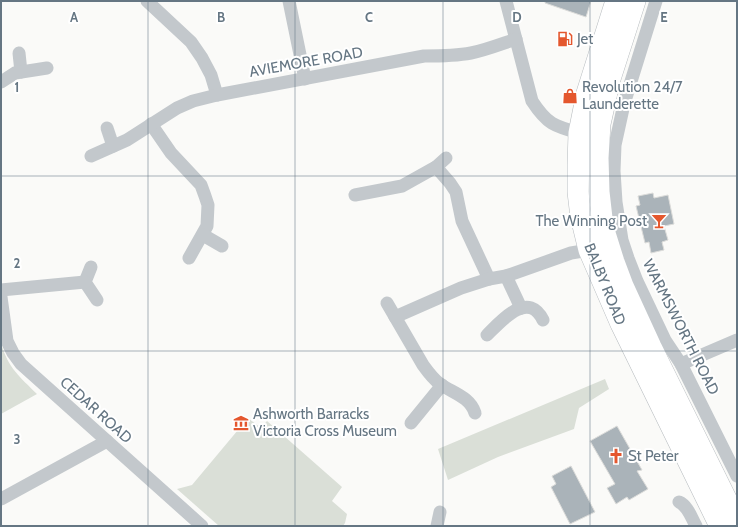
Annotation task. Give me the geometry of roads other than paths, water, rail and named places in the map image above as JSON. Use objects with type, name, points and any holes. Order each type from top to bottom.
[{"type":"main road","name":"BALBY ROAD","points":[[616,1],[587,93],[579,133],[578,192],[581,217],[589,250],[620,324],[720,526]]},
{"type":"main road","name":"BALBY ROAD","points":[[635,1],[610,79],[600,124],[598,158],[599,192],[603,227],[623,286],[651,347],[737,522]]},
{"type":"street","points":[[148,1],[191,42],[211,75],[217,95]]},
{"type":"street","points":[[289,1],[305,79]]},
{"type":"street","points":[[506,1],[532,101],[540,113],[551,123],[560,128],[579,133]]},
{"type":"street","name":"WARMSWORTH ROAD","points":[[656,1],[624,104],[615,145],[614,171],[616,202],[622,240],[637,281],[666,340],[681,364],[737,476]]},
{"type":"street","name":"AVIEMORE ROAD","points":[[91,156],[127,140],[176,108],[193,101],[217,95],[424,56],[471,53],[516,39]]},
{"type":"street","points":[[19,53],[21,72]]},
{"type":"street","points":[[1,82],[15,73],[48,68]]},
{"type":"street","points":[[151,124],[171,153],[201,185],[208,205],[207,226],[189,258]]},
{"type":"street","points":[[107,128],[113,146]]},
{"type":"street","points":[[355,196],[402,186],[436,167],[446,158]]},
{"type":"street","points":[[436,167],[456,192],[462,221],[489,279]]},
{"type":"street","points":[[202,235],[222,246]]},
{"type":"street","points":[[395,317],[461,288],[489,279],[506,276],[571,253],[589,250]]},
{"type":"street","points":[[85,282],[91,267]]},
{"type":"street","points":[[506,276],[521,308]]},
{"type":"street","points":[[1,290],[85,282]]},
{"type":"street","points":[[85,282],[97,300]]},
{"type":"street","name":"CEDAR ROAD","points":[[1,297],[7,341],[21,364],[202,526]]},
{"type":"street","points":[[387,303],[430,375],[442,385],[464,397],[470,403],[475,413]]},
{"type":"street","points":[[487,335],[502,319],[521,308],[529,307],[535,309],[543,320]]},
{"type":"street","points":[[681,364],[737,340]]},
{"type":"street","points":[[411,423],[442,385]]},
{"type":"street","points":[[1,499],[107,441]]},
{"type":"street","points":[[679,502],[687,508],[696,526]]},
{"type":"street","points":[[437,526],[440,512]]},
{"type":"place","name":"Jet","points":[[565,39]]},
{"type":"place","name":"Revolution 24/7 Launderette","points":[[570,96]]},
{"type":"place","name":"The Winning Post","points":[[659,221]]},
{"type":"place","name":"Ashworth Barracks Victoria Cross Museum","points":[[241,423]]},
{"type":"place","name":"St Peter","points":[[616,456]]}]
